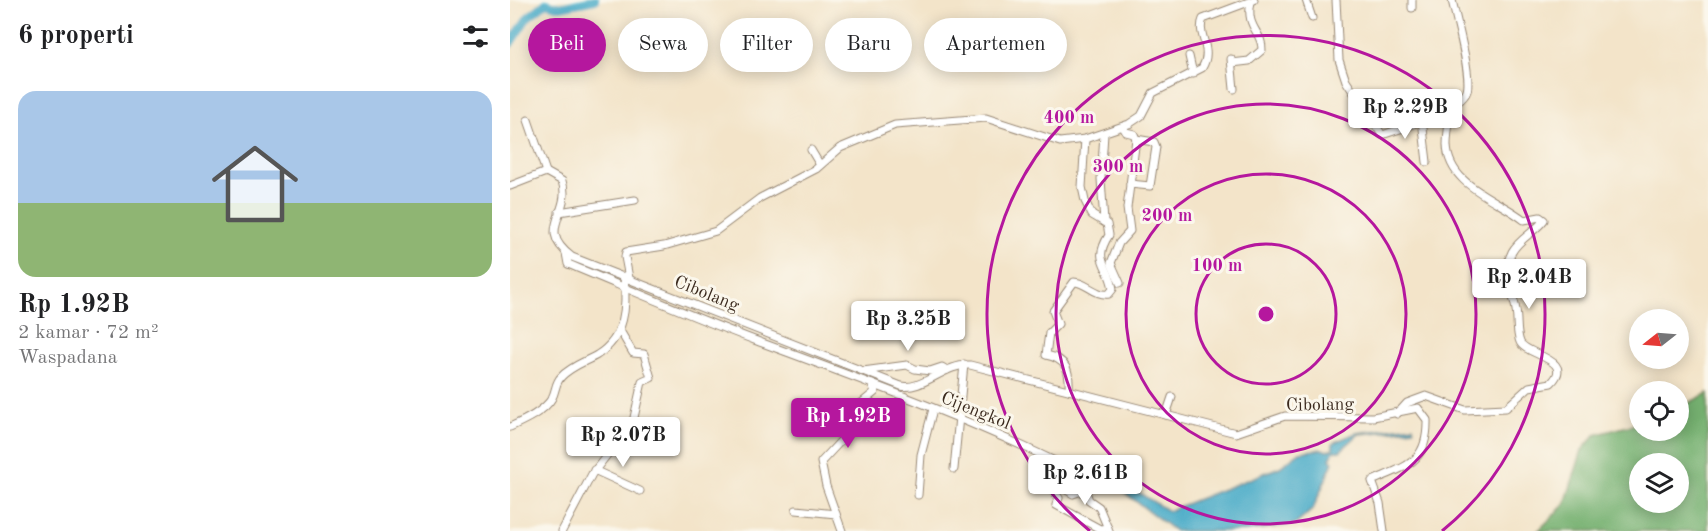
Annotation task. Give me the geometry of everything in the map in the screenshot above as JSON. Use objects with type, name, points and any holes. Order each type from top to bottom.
[{"type":"street","points":[[1306,0],[1312,18]]},
{"type":"street","points":[[1336,0],[1339,60],[1346,81],[1378,131],[1385,134],[1450,108],[1463,98],[1468,88],[1452,0]]},
{"type":"street","points":[[1412,0],[1412,8]]},
{"type":"street","points":[[510,427],[546,405],[552,398],[559,379],[567,371],[604,349],[619,329],[625,314],[626,252],[664,246],[716,231],[752,203],[820,165],[840,148],[901,123],[928,124],[986,118],[1060,142],[1104,134],[1123,127],[1141,116],[1153,93],[1189,77],[1202,68],[1207,56],[1200,27],[1203,20],[1253,1],[1250,24],[1262,44],[1262,50],[1249,61],[1232,61],[1234,89]]},
{"type":"street","points":[[1189,56],[1189,77]]},
{"type":"street","points":[[1397,414],[1402,406],[1426,396],[1465,410],[1506,408],[1529,387],[1551,383],[1556,375],[1553,362],[1542,354],[1527,351],[1520,342],[1517,314],[1507,272],[1508,261],[1513,250],[1544,220],[1540,217],[1524,220],[1476,190],[1460,175],[1447,147],[1450,108]]},
{"type":"street","points":[[528,120],[546,172]]},
{"type":"street","points":[[1422,120],[1428,162]]},
{"type":"street","points":[[1120,283],[1111,263],[1119,243],[1130,231],[1126,219],[1136,139],[1134,134],[1126,132],[1123,127]]},
{"type":"street","points":[[1069,390],[1070,372],[1058,359],[1046,355],[1049,331],[1058,324],[1053,311],[1074,282],[1100,294],[1112,292],[1113,285],[1100,255],[1102,244],[1109,235],[1104,222],[1101,179],[1104,134]]},
{"type":"street","points":[[1085,139],[1082,187],[1085,201],[1092,215],[1104,222]]},
{"type":"street","points":[[1130,184],[1150,186],[1156,147],[1154,142],[1136,139]]},
{"type":"street","points":[[811,150],[820,165]]},
{"type":"street","points":[[510,186],[546,172],[559,177],[564,186],[565,198],[554,224],[554,235],[566,252]]},
{"type":"street","points":[[559,212],[635,200]]},
{"type":"street","name":"Cibolang","points":[[566,252],[906,388],[964,364],[1236,433],[1285,416],[1356,418],[1397,414],[1413,408],[1422,410],[1427,420],[1426,440],[1417,459],[1397,471],[1372,481],[1380,503],[1384,531]]},
{"type":"street","name":"Cijengkol","points":[[566,252],[567,264],[677,310],[872,384],[1038,452],[1069,468],[1081,480],[1089,500],[1099,507],[1108,530],[1100,529],[1056,505],[1059,498],[1055,493],[1059,485],[1053,482],[1049,464],[1038,452]]},
{"type":"street","points":[[562,531],[574,502],[594,470],[633,422],[642,382],[651,378],[644,354],[633,353],[619,329]]},
{"type":"street","points":[[954,469],[964,364]]},
{"type":"street","points":[[862,371],[907,365],[915,369],[930,371],[942,367],[947,370]]},
{"type":"street","points":[[842,531],[821,462],[851,430],[853,410],[873,396],[875,392],[872,384]]},
{"type":"street","points":[[1166,415],[1172,397]]},
{"type":"street","points":[[918,495],[921,455],[933,409]]},
{"type":"street","points":[[594,470],[640,491]]},
{"type":"street","points":[[1059,485],[1073,494],[1085,490]]},
{"type":"street","points":[[796,510],[836,514]]},
{"type":"green space","points":[[1708,393],[1708,531],[1538,531],[1565,504],[1582,450],[1595,435],[1629,426],[1629,441],[1689,441],[1689,403]]},
{"type":"water","points":[[1413,426],[1414,429],[1359,434],[1340,451],[1334,451],[1330,459],[1333,462],[1313,509],[1296,524],[1245,531],[1175,531],[1121,490],[1093,480],[1094,474],[1104,471],[1168,511],[1280,467],[1300,452],[1333,449],[1333,443],[1356,433]]},
{"type":"waterway","points":[[510,44],[528,17],[546,3],[560,7],[595,0]]}]
